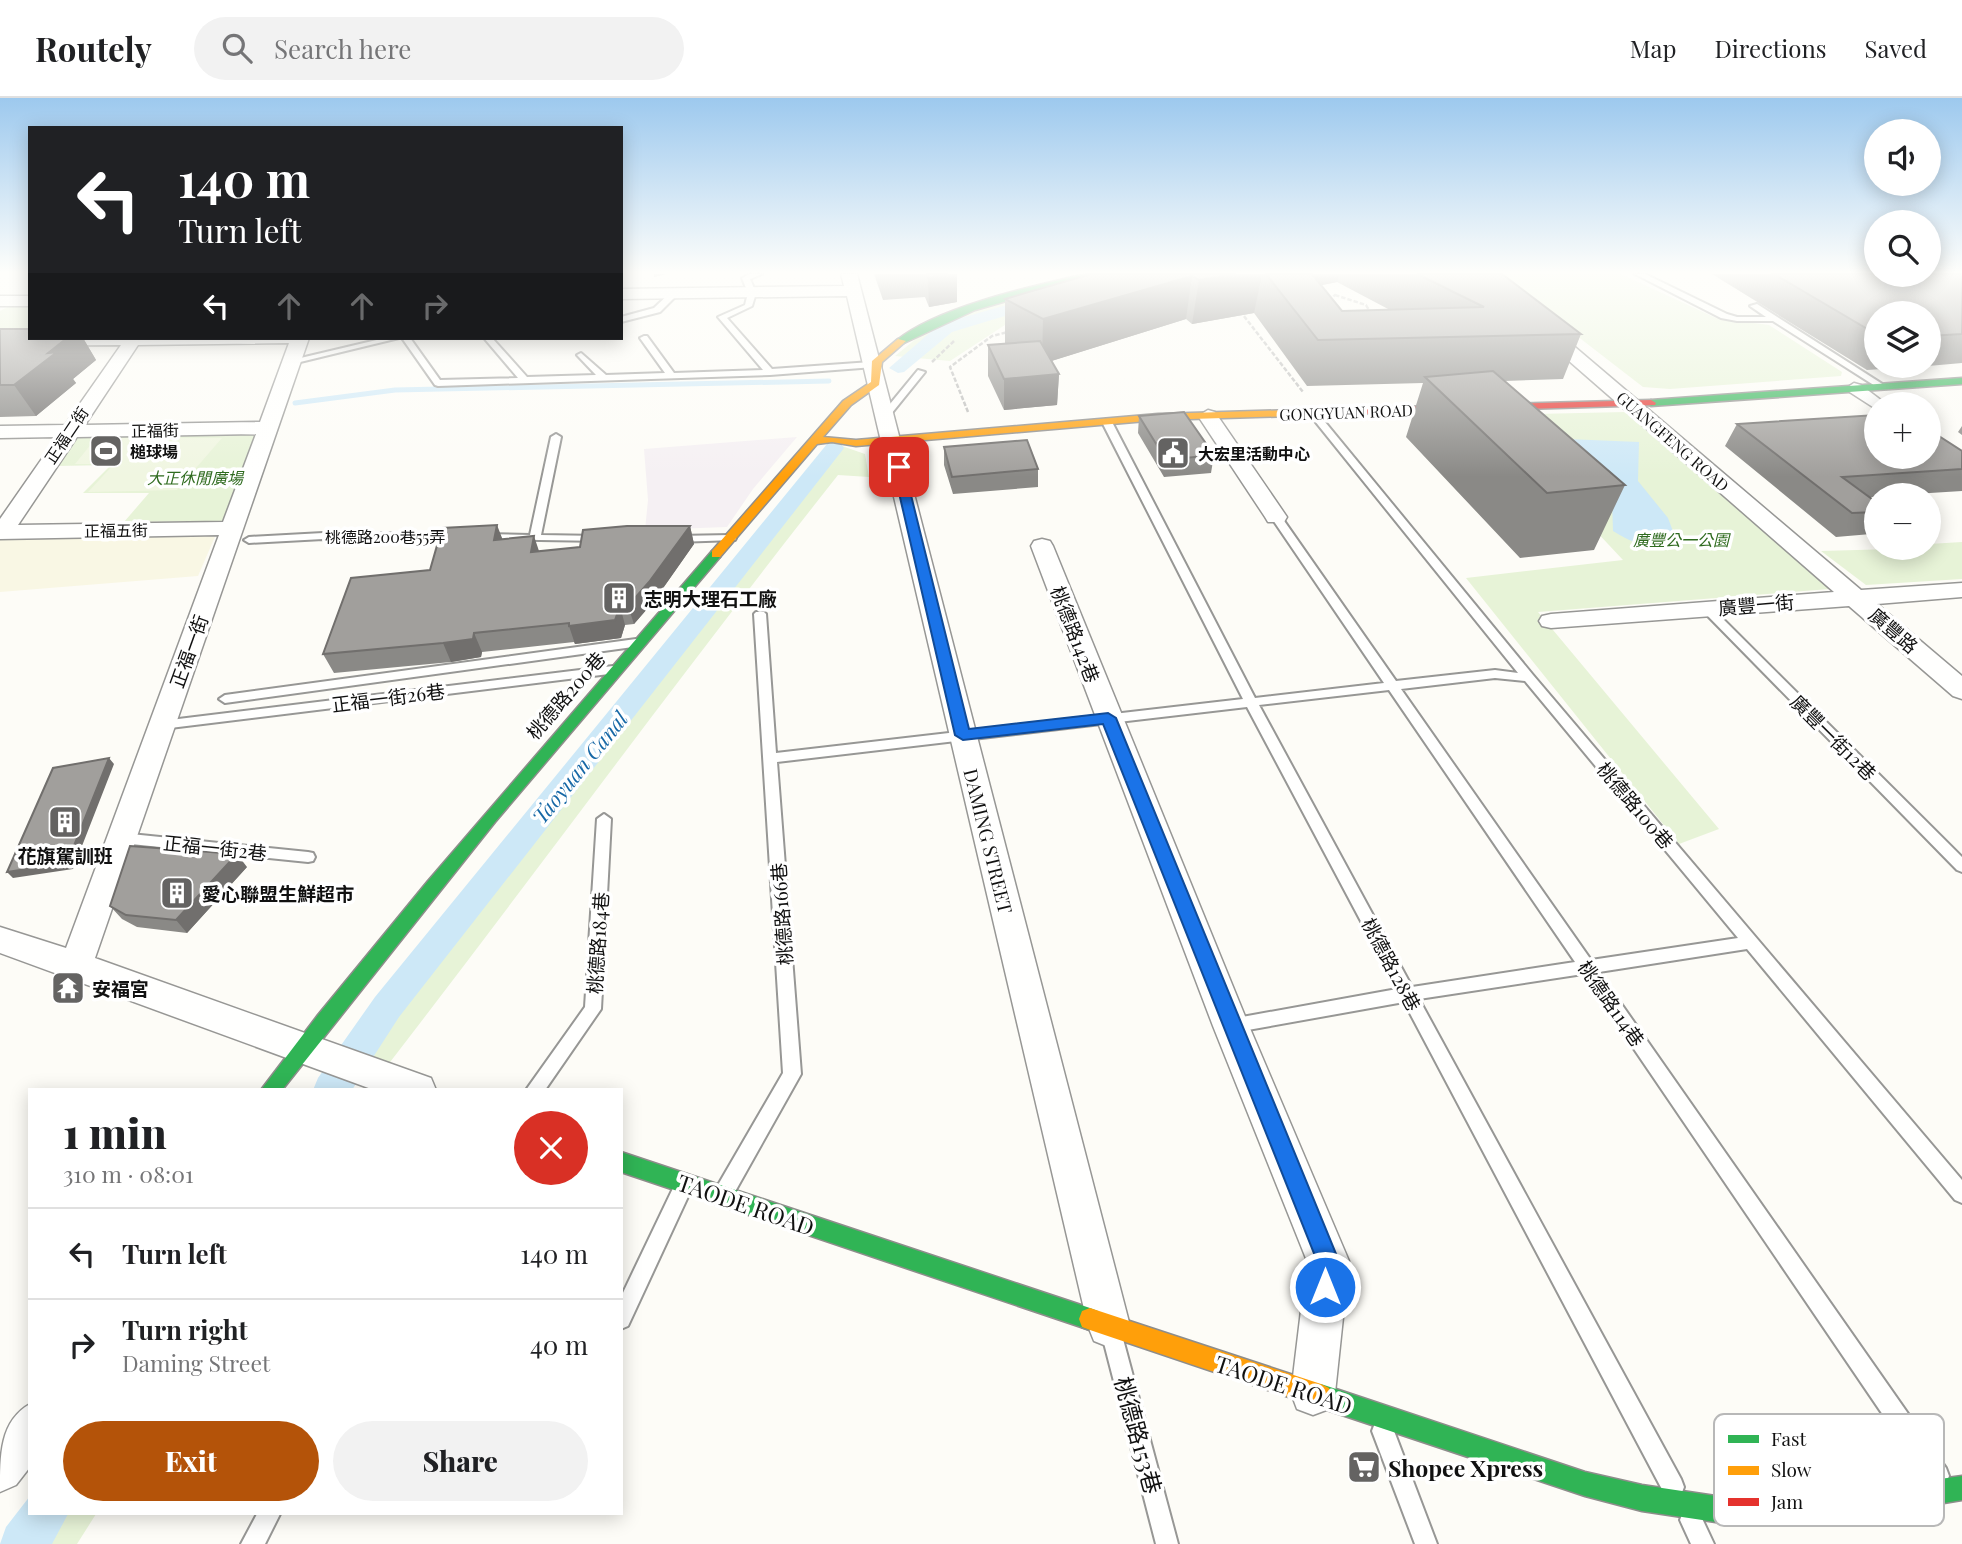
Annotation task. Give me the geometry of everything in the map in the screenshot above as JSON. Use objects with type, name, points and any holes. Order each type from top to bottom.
[{"type":"street","name":"正福二街","points":[[1,532],[131,341]]},
{"type":"street","points":[[173,341],[296,349]]},
{"type":"street","name":"DAMING STREET","points":[[866,341],[1109,1326]]},
{"type":"street","points":[[874,374],[877,360],[901,341]]},
{"type":"street","name":"GUANGFENG ROAD","points":[[1557,341],[1855,597]]},
{"type":"street","name":"正福一街","points":[[76,965],[162,725],[241,534],[268,428],[296,349]]},
{"type":"street","name":"桃德路200巷","points":[[273,1088],[311,1053],[361,969],[614,669],[874,374]]},
{"type":"street","points":[[1902,392],[1962,381]]},
{"type":"street","points":[[1854,389],[1865,392]]},
{"type":"street","name":"GONGYUAN ROAD","points":[[814,441],[832,439],[856,443],[888,429],[977,434],[1208,416],[1630,404],[1854,389]]},
{"type":"street","points":[[1208,416],[1276,517]]},
{"type":"street","name":"正福街","points":[[0,432],[268,428]]},
{"type":"street","name":"正福五街","points":[[1,532],[241,534]]},
{"type":"street","name":"桃德路142巷","points":[[1042,546],[1231,1026],[1328,1261],[1313,1394]]},
{"type":"street","name":"廣豐一街","points":[[1550,621],[1962,590]]},
{"type":"street","name":"廣豐路","points":[[1855,597],[1962,690]]},
{"type":"street","points":[[0,940],[76,965],[405,1086]]},
{"type":"street","name":"TAODE ROAD","points":[[623,1163],[1585,1484],[1642,1498],[1714,1508]]},
{"type":"street","points":[[0,1469],[28,1430]]},
{"type":"lane","points":[[296,349],[364,341]]},
{"type":"lane","points":[[408,341],[438,383],[769,372],[874,374]]},
{"type":"lane","points":[[491,341],[525,380]]},
{"type":"lane","points":[[647,341],[672,376]]},
{"type":"lane","points":[[743,341],[769,372]]},
{"type":"lane","points":[[1806,341],[1875,392]]},
{"type":"lane","points":[[581,355],[604,378]]},
{"type":"lane","points":[[888,429],[921,372]]},
{"type":"lane","name":"桃德路100巷","points":[[1316,413],[1530,678],[1962,1194]]},
{"type":"lane","name":"桃德路128巷","points":[[1107,422],[1251,702],[1703,1544]]},
{"type":"lane","points":[[535,537],[556,437]]},
{"type":"lane","name":"桃德路114巷","points":[[1276,517],[1588,968],[1902,1414]]},
{"type":"lane","name":"桃德路200巷55弄","points":[[241,534],[612,539]]},
{"type":"lane","points":[[665,539],[731,538]]},
{"type":"lane","name":"廣豐一街12巷","points":[[1706,608],[1962,866]]},
{"type":"lane","name":"桃德路166巷","points":[[722,1195],[792,1074],[760,614]]},
{"type":"lane","points":[[225,699],[638,643]]},
{"type":"lane","name":"正福一街26巷","points":[[162,725],[614,669]]},
{"type":"lane","points":[[771,758],[1495,674],[1530,678]]},
{"type":"lane","name":"桃德路184巷","points":[[536,1088],[593,1009],[604,819]]},
{"type":"lane","name":"正福一街2巷","points":[[121,838],[308,857]]},
{"type":"lane","points":[[1231,1026],[1408,994],[1751,942]]},
{"type":"lane","points":[[623,1315],[685,1183]]},
{"type":"lane","name":"桃德路153巷","points":[[1109,1326],[1167,1544]]},
{"type":"lane","points":[[1376,1415],[1426,1544]]},
{"type":"lane","name":"桃德路114巷","points":[[1944,1473],[1955,1489],[1962,1512]]},
{"type":"lane","points":[[253,1544],[268,1515]]},
{"type":"path","points":[[921,372],[956,341]]},
{"type":"path","points":[[977,434],[950,367],[985,341]]},
{"type":"path","points":[[1262,341],[1316,413]]},
{"type":"path","points":[[1379,341],[1405,341]]},
{"type":"shaded area","points":[[797,437],[753,489],[727,527],[645,530],[648,500],[644,449]]},
{"type":"shaded area","points":[[217,532],[198,576],[0,592],[0,536]]},
{"type":"green space","points":[[913,341],[980,341],[950,361],[895,356]]},
{"type":"green space","points":[[1584,341],[1795,341],[1842,372],[1841,376],[1670,389],[1643,387]]},
{"type":"green space","name":"廣豐公一公園","points":[[1625,412],[1830,589],[1538,612],[1719,829],[1679,844],[1466,578],[1623,560],[1487,415]]},
{"type":"green space","name":"大正休閒廣場","points":[[78,434],[257,434],[225,521],[124,522],[149,493],[83,493],[111,465],[57,466]]},
{"type":"green space","points":[[96,438],[222,438],[177,490],[88,492],[114,464],[75,464]]},
{"type":"green space","points":[[842,446],[865,454],[869,477],[838,475],[384,1070],[359,1061]]},
{"type":"green space","points":[[1962,542],[1962,579],[1866,585],[1821,551],[1864,550],[1864,560],[1941,560],[1941,543]]},
{"type":"green space","points":[[53,1515],[95,1515],[77,1544],[34,1544]]},
{"type":"water","points":[[1567,439],[1639,442],[1638,481],[1668,518],[1677,542],[1643,545],[1613,531],[1612,500]]},
{"type":"building","points":[[0,341],[63,341],[48,353],[57,352],[14,385],[0,385]]},
{"type":"building","points":[[1040,341],[1059,374],[1004,379],[988,345]]},
{"type":"building","points":[[1493,371],[1625,485],[1547,493],[1425,377]]},
{"type":"building","points":[[1184,412],[1214,455],[1166,460],[1139,416]]},
{"type":"building","points":[[1864,416],[1864,469],[1941,469],[1941,437],[1962,451],[1962,469],[1842,477],[1864,493],[1864,512],[1852,513],[1737,424]]},
{"type":"building","points":[[1027,440],[1038,469],[952,477],[944,447]]},
{"type":"building","points":[[497,525],[494,540],[534,536],[531,552],[580,547],[583,530],[627,526],[690,526],[628,606],[620,606],[615,620],[474,633],[473,639],[323,654],[351,578],[430,570],[442,528]]},
{"type":"building","name":"花旗駕訓班","points":[[109,758],[67,863],[7,872],[53,768]]},
{"type":"building","name":"愛心聯盟生鮮超市","points":[[130,846],[237,854],[176,920],[126,915],[110,906]]},
{"type":"waterway","name":"Taoyuan Canal","points":[[898,368],[930,341]]},
{"type":"waterway","points":[[295,403],[395,390],[829,381]]},
{"type":"waterway","name":"Taoyuan Canal","points":[[332,1088],[387,1007],[834,448]]},
{"type":"waterway","name":"Taoyuan Canal","points":[[23,1544],[43,1515]]},
{"type":"traffic: fast","points":[[1651,403],[1962,381]]},
{"type":"traffic: fast","points":[[273,1088],[489,818],[716,554]]},
{"type":"traffic: fast","points":[[623,1163],[1090,1319]]},
{"type":"traffic: fast","points":[[1321,1396],[1585,1484],[1642,1498],[1714,1509]]},
{"type":"traffic: fast","points":[[1944,1491],[1962,1488]]},
{"type":"traffic: slow","points":[[716,554],[847,403],[876,383],[877,361],[900,341]]},
{"type":"traffic: slow","points":[[814,441],[832,439],[856,443],[1158,417],[1293,413]]},
{"type":"traffic: slow","points":[[1090,1319],[1321,1396]]},
{"type":"traffic: jam","points":[[1293,413],[1651,403]]},
{"type":"place","name":"槌球場","points":[[106,451]]},
{"type":"place","name":"大宏里活動中心","points":[[1173,453]]},
{"type":"place","name":"志明大理石工廠","points":[[619,598]]},
{"type":"place","name":"花旗駕訓班","points":[[65,822]]},
{"type":"place","name":"愛心聯盟生鮮超市","points":[[177,893]]},
{"type":"place","name":"安福宮","points":[[68,988]]},
{"type":"place","name":"Shopee Xpress","points":[[1364,1467]]},
{"type":"route","points":[[899,467],[963,735],[1108,718],[1328,1261],[1325,1287]]}]
